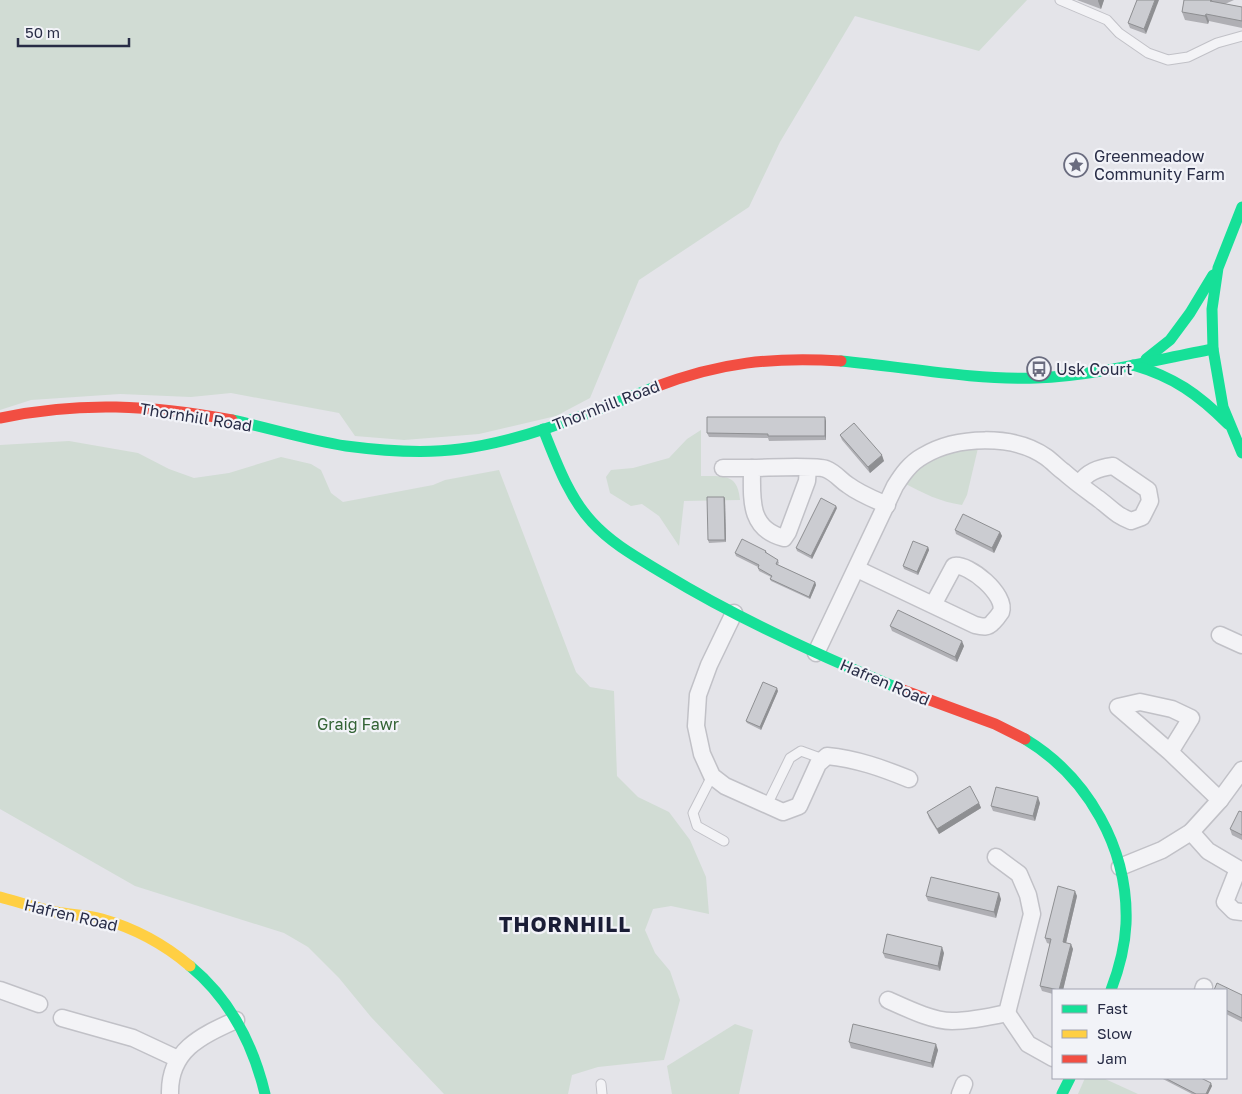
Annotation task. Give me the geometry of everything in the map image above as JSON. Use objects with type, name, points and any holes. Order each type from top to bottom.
[{"type":"street","points":[[1142,362],[1170,340],[1190,313],[1218,268],[1242,207]]},
{"type":"street","points":[[1218,268],[1212,309],[1213,349],[1221,400],[1229,426],[1242,453]]},
{"type":"street","name":"Thornhill Road","points":[[0,418],[69,407],[129,406],[180,411],[354,448],[439,451],[485,445],[543,429],[655,386],[704,371],[737,364],[788,359],[851,362],[936,372],[1013,378],[1078,374],[1213,349]]},
{"type":"street","points":[[1129,364],[1153,371],[1189,389],[1229,426]]},
{"type":"street","name":"Hafren Road","points":[[543,429],[568,487],[582,512],[602,532],[628,552],[684,586],[734,613],[816,653],[913,695],[1020,735],[1061,765],[1096,805],[1120,867],[1127,914],[1120,966],[1111,989]]},
{"type":"street","points":[[816,653],[895,486],[905,470],[922,456],[942,447],[964,441],[1007,442],[1046,457],[1079,484]]},
{"type":"street","points":[[723,468],[824,468],[863,496],[886,505]]},
{"type":"street","points":[[752,468],[752,505],[762,528],[784,538],[807,481],[808,468]]},
{"type":"street","points":[[857,569],[933,605]]},
{"type":"street","points":[[734,613],[709,665],[698,694],[696,726],[702,754],[712,776],[725,786],[782,812],[799,806],[818,764],[828,756],[850,758],[869,763],[909,779]]},
{"type":"street","points":[[1220,635],[1242,645]]},
{"type":"street","points":[[1170,752],[1220,800]]},
{"type":"street","points":[[1120,867],[1162,850],[1191,832],[1220,800],[1242,770]]},
{"type":"street","points":[[1191,832],[1208,851],[1240,870],[1225,902],[1234,911],[1242,912]]},
{"type":"street","points":[[996,857],[1019,874],[1028,895],[1032,914],[1007,1013],[1028,1044],[1052,1057]]},
{"type":"street","name":"Hafren Road","points":[[0,897],[52,911],[94,918],[126,928],[152,939],[176,954],[199,973],[222,998],[244,1031],[252,1047],[265,1094]]},
{"type":"street","points":[[0,990],[39,1004]]},
{"type":"street","points":[[888,1000],[916,1013],[950,1021],[984,1018],[1007,1013]]},
{"type":"street","points":[[62,1018],[134,1038],[178,1059]]},
{"type":"street","points":[[170,1094],[170,1083],[178,1059],[195,1040],[236,1020]]},
{"type":"street","points":[[1062,1094],[1070,1079]]},
{"type":"lane","points":[[1060,0],[1107,20],[1119,33],[1148,53],[1168,60],[1188,57],[1217,43],[1242,36]]},
{"type":"lane","points":[[767,805],[790,758],[801,751],[823,759]]},
{"type":"lane","points":[[712,776],[693,813],[697,826],[724,841]]},
{"type":"lane","points":[[601,1084],[602,1094]]},
{"type":"green space","points":[[0,0],[1027,0],[979,51],[855,16],[780,142],[749,207],[639,280],[590,398],[556,416],[479,434],[404,440],[355,436],[339,413],[231,393],[191,397],[120,394],[31,400],[0,410]]},
{"type":"green space","points":[[701,430],[701,476],[722,476],[733,481],[739,491],[740,500],[684,501],[679,546],[659,516],[642,504],[631,506],[610,493],[606,477],[611,470],[633,468],[669,458],[687,439]]},
{"type":"green space","name":"Graig Fawr","points":[[69,441],[138,453],[169,469],[194,478],[229,473],[281,457],[311,464],[321,470],[331,493],[343,502],[499,470],[576,672],[590,687],[614,691],[617,776],[638,797],[669,812],[690,840],[706,877],[709,914],[671,906],[653,909],[645,930],[655,953],[670,971],[680,1000],[664,1060],[598,1067],[572,1075],[568,1094],[444,1094],[371,1017],[339,978],[308,947],[284,933],[135,886],[0,809],[0,445]]},
{"type":"green space","points":[[978,448],[967,495],[962,505],[925,494],[904,483],[926,461],[946,452]]},
{"type":"green space","points":[[735,1024],[753,1030],[739,1094],[672,1094],[667,1066]]},
{"type":"green space","points":[[1085,1079],[1105,1079],[1138,1094],[1078,1094]]},
{"type":"building","points":[[1137,0],[1155,0],[1144,29],[1128,23]]},
{"type":"building","points":[[1184,0],[1212,0],[1210,1],[1242,7],[1242,21],[1206,14],[1205,16],[1182,12]]},
{"type":"building","points":[[707,417],[825,417],[825,436],[707,433]]},
{"type":"building","points":[[854,423],[882,455],[868,467],[840,435]]},
{"type":"building","points":[[707,497],[724,497],[725,540],[708,540]]},
{"type":"building","points":[[821,498],[836,506],[811,556],[796,548]]},
{"type":"building","points":[[963,514],[1000,532],[992,548],[955,530]]},
{"type":"building","points":[[742,539],[766,551],[778,560],[776,564],[815,582],[809,597],[770,579],[772,576],[758,568],[759,565],[735,553]]},
{"type":"building","points":[[913,541],[928,547],[917,572],[903,566]]},
{"type":"building","points":[[898,610],[962,641],[955,657],[890,626]]},
{"type":"building","points":[[763,682],[777,688],[760,727],[746,721]]},
{"type":"building","points":[[970,786],[979,803],[937,829],[927,812]]},
{"type":"building","points":[[996,787],[1038,797],[1033,816],[991,806]]},
{"type":"building","points":[[1239,811],[1242,812],[1242,835],[1230,829]]},
{"type":"building","points":[[931,877],[999,893],[994,912],[926,896]]},
{"type":"building","points":[[1058,886],[1075,891],[1063,942],[1071,944],[1059,989],[1040,986],[1051,939],[1045,938]]},
{"type":"building","points":[[887,934],[942,947],[938,966],[883,953]]},
{"type":"building","points":[[1217,983],[1242,995],[1242,1018],[1227,1010],[1227,989],[1214,989]]},
{"type":"building","points":[[853,1024],[936,1044],[931,1063],[849,1042]]},
{"type":"building","points":[[1167,1079],[1203,1079],[1211,1083],[1206,1094],[1196,1094]]},
{"type":"traffic: fast","points":[[1242,207],[1218,268],[1212,309],[1213,349],[1223,407],[1242,453]]},
{"type":"traffic: fast","points":[[1146,359],[1170,340],[1190,313],[1213,275]]},
{"type":"traffic: fast","points":[[841,361],[963,375],[1036,378],[1102,371],[1213,349]]},
{"type":"traffic: fast","points":[[1133,365],[1161,375],[1185,388],[1196,395],[1228,424]]},
{"type":"traffic: fast","points":[[232,420],[317,441],[346,446],[403,451],[446,451],[485,445],[535,432],[655,387]]},
{"type":"traffic: fast","points":[[543,429],[563,478],[576,501],[592,522],[618,545],[694,591],[751,622],[840,664],[900,689]]},
{"type":"traffic: fast","points":[[1025,739],[1048,755],[1068,773],[1085,794],[1100,818],[1112,843],[1120,869],[1125,896],[1126,924],[1121,957],[1111,989]]},
{"type":"traffic: fast","points":[[190,966],[217,993],[238,1024],[254,1058],[265,1094]]},
{"type":"traffic: fast","points":[[1062,1094],[1070,1079]]},
{"type":"traffic: slow","points":[[0,897],[62,913],[96,918],[114,923],[137,932],[159,944],[190,966]]},
{"type":"traffic: jam","points":[[655,387],[702,372],[746,363],[792,360],[841,361]]},
{"type":"traffic: jam","points":[[0,418],[59,409],[116,407],[173,411],[232,420]]},
{"type":"traffic: jam","points":[[900,689],[995,724],[1025,739]]},
{"type":"place","name":"Greenmeadow Community Farm","points":[[1076,165]]},
{"type":"place","name":"Usk Court","points":[[1039,369]]},
{"type":"district","name":"THORNHILL","points":[[565,924]]}]
